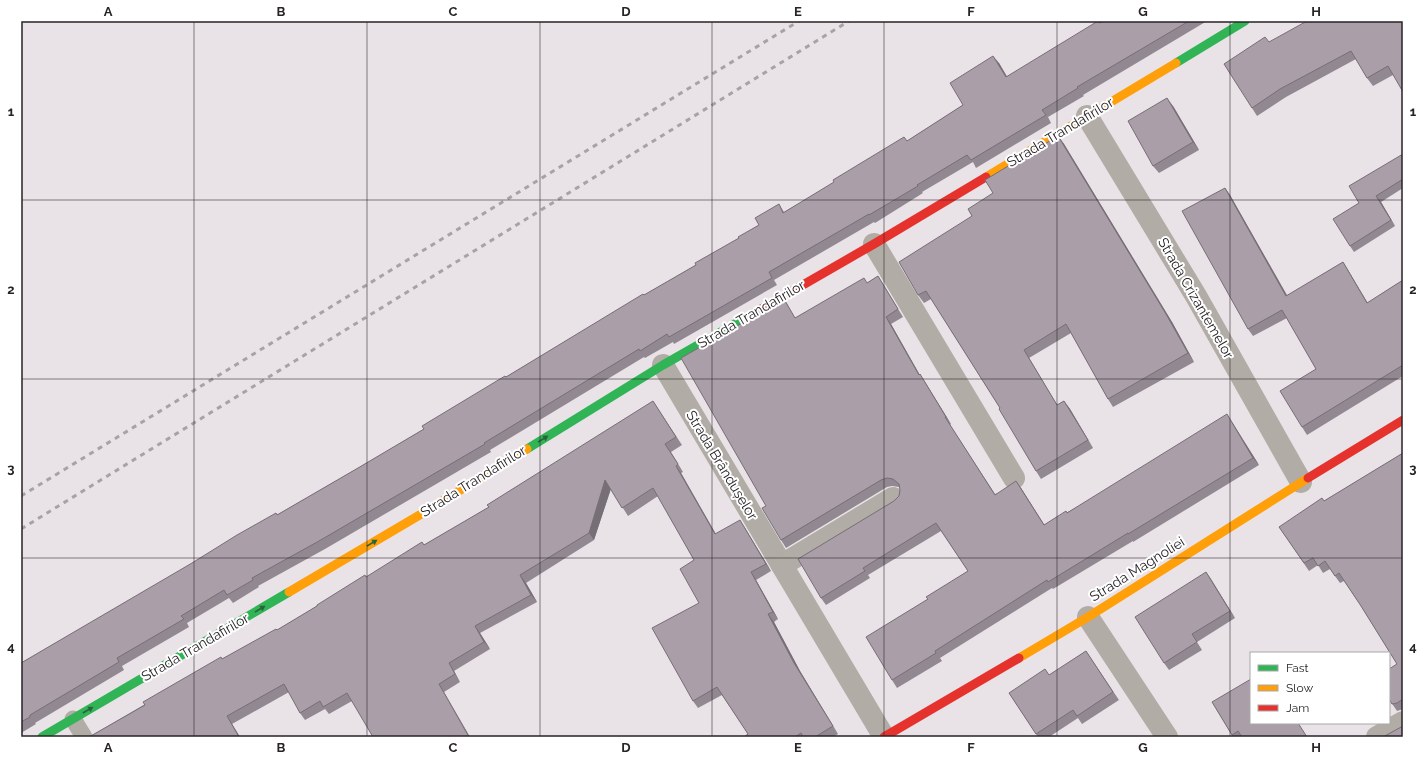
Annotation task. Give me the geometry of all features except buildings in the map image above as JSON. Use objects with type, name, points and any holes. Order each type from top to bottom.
[{"type":"street","name":"Strada Trandafirilor","points":[[42,737],[428,510],[663,365],[874,244],[1245,21]]},
{"type":"street","name":"Strada Crizantemelor","points":[[1087,116],[1196,296],[1301,482]]},
{"type":"street","points":[[874,244],[1014,478]]},
{"type":"street","name":"Strada Brândușelor","points":[[663,365],[884,737]]},
{"type":"street","name":"Strada Magnoliei","points":[[884,737],[1088,617],[1301,482],[1403,420]]},
{"type":"street","points":[[782,566],[893,498]]},
{"type":"street","points":[[1088,617],[1167,737]]},
{"type":"street","points":[[1377,737],[1403,722]]},
{"type":"lane","points":[[73,719],[84,737]]},
{"type":"railway","points":[[21,496],[799,21]]},
{"type":"railway","points":[[21,529],[849,21]]},
{"type":"traffic: fast","points":[[1176,63],[1245,21]]},
{"type":"traffic: fast","points":[[527,449],[663,365],[756,312]]},
{"type":"traffic: fast","points":[[42,737],[289,592]]},
{"type":"traffic: slow","points":[[986,177],[1176,63]]},
{"type":"traffic: slow","points":[[289,592],[428,510],[527,449]]},
{"type":"traffic: slow","points":[[1019,658],[1088,617],[1308,478]]},
{"type":"traffic: jam","points":[[756,312],[986,177]]},
{"type":"traffic: jam","points":[[1308,478],[1403,420]]},
{"type":"traffic: jam","points":[[884,737],[1019,658]]}]
